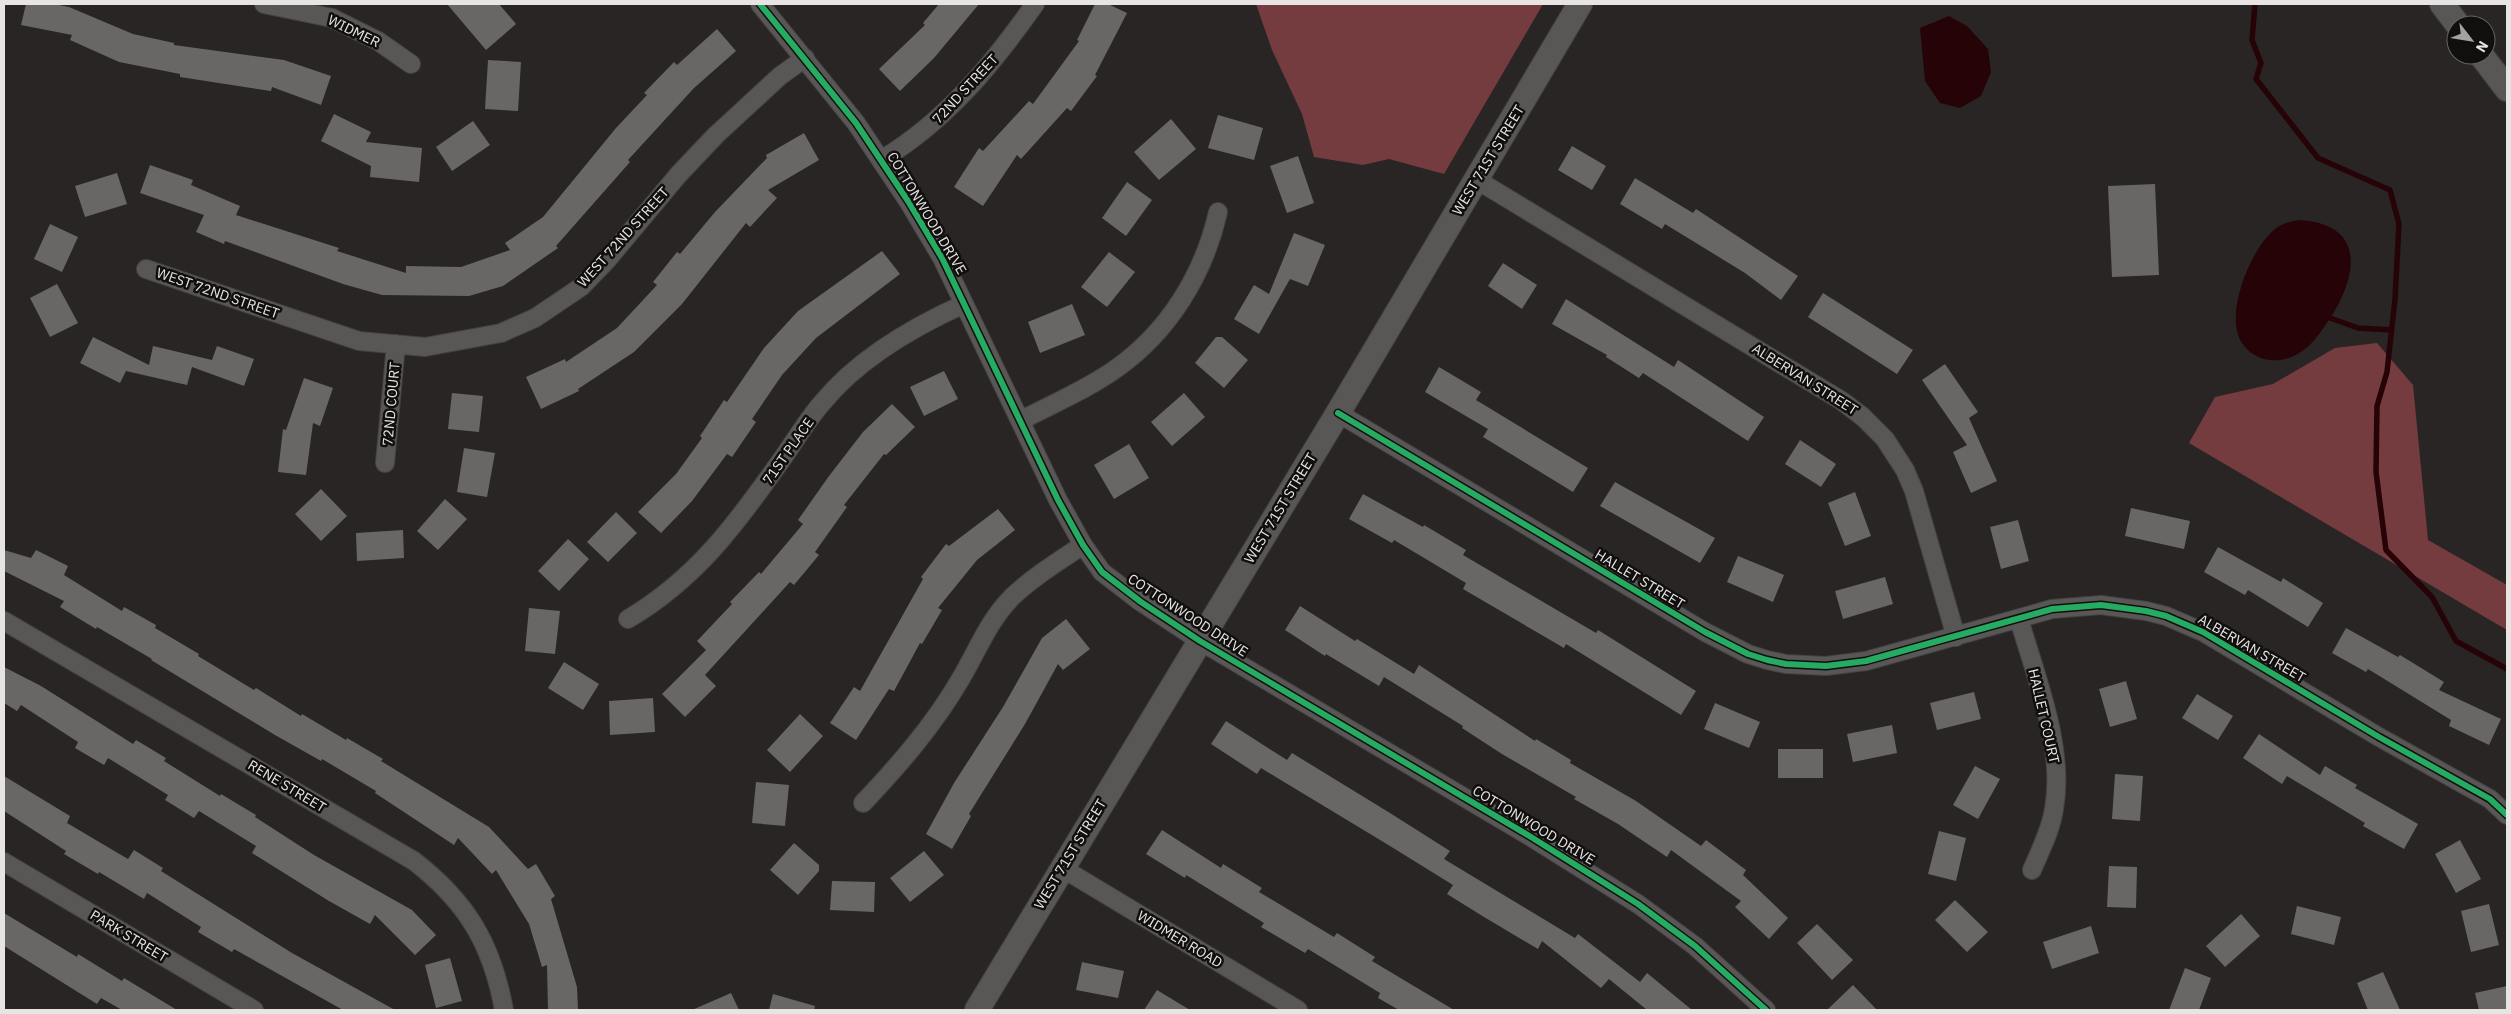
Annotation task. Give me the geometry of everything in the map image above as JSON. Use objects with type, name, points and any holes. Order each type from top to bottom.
[{"type":"street","name":"WIDMER","points":[[264,4],[332,18],[378,41],[411,64]]},
{"type":"street","name":"COTTONWOOD DRIVE","points":[[760,4],[856,123],[942,258],[1058,500],[1083,545],[1102,572],[1141,602],[1200,641],[1522,832],[1638,904],[1694,946],[1766,1010]]},
{"type":"street","name":"72ND STREET","points":[[881,160],[908,144],[933,124],[1004,48],[1035,4]]},
{"type":"street","name":"WEST 71ST STREET","points":[[977,1010],[1338,413],[1580,4]]},
{"type":"street","points":[[2442,4],[2450,15]]},
{"type":"street","name":"WEST 72ND STREET","points":[[146,269],[359,341],[425,347],[501,333],[535,318],[581,287],[607,260],[679,174],[716,135],[780,76],[805,58]]},
{"type":"street","points":[[2489,65],[2507,89]]},
{"type":"street","name":"ALBERVAN STREET","points":[[1477,180],[1723,328],[1842,401],[1864,417],[1886,439],[1896,454],[1914,491],[1956,637],[2052,609],[2083,605],[2126,607],[2166,616],[2203,632],[2379,737],[2490,799],[2507,815]]},
{"type":"street","points":[[1020,421],[1116,369],[1143,347],[1168,320],[1191,285],[1211,244],[1218,212]]},
{"type":"street","name":"71ST PLACE","points":[[628,619],[650,606],[689,576],[729,532],[822,403],[856,369],[934,318],[964,304]]},
{"type":"street","name":"72ND COURT","points":[[386,463],[396,344]]},
{"type":"street","name":"HALLET STREET","points":[[1338,413],[1705,632],[1748,654],[1786,664],[1826,666],[1866,661],[1956,637]]},
{"type":"street","points":[[863,803],[905,760],[930,726],[960,680],[988,625],[1012,597],[1048,568],[1083,545]]},
{"type":"street","name":"HALLET COURT","points":[[2019,619],[2054,745],[2056,769],[2054,810],[2032,870]]},
{"type":"street","name":"RENE STREET","points":[[4,621],[414,861],[440,881],[464,908],[484,940],[499,980],[504,1010]]},
{"type":"street","name":"PARK STREET","points":[[4,862],[254,1010]]},
{"type":"street","name":"WIDMER ROAD","points":[[1062,868],[1298,1010]]},
{"type":"shaded area","points":[[1256,4],[1543,4],[1444,174],[1389,159],[1363,165],[1314,157],[1302,114],[1272,50]]},
{"type":"shaded area","points":[[1949,16],[1967,26],[1988,49],[1991,72],[1981,96],[1960,108],[1940,103],[1925,81],[1920,28]]},
{"type":"shaded area","points":[[2300,220],[2323,224],[2338,233],[2347,245],[2351,259],[2349,275],[2344,292],[2335,310],[2311,344],[2289,358],[2280,360],[2263,359],[2248,350],[2242,343],[2237,331],[2236,316],[2242,283],[2257,251],[2266,238],[2281,225]]},
{"type":"shaded area","points":[[2377,343],[2413,385],[2428,540],[2507,585],[2507,630],[2189,443],[2215,397],[2273,384],[2335,348]]},
{"type":"building","points":[[26,4],[54,4],[69,7],[133,34],[174,43],[174,45],[284,60],[331,76],[321,105],[272,87],[271,91],[180,77],[180,74],[119,62],[70,40],[72,35],[21,25]]},
{"type":"building","points":[[447,4],[499,4],[516,24],[486,50]]},
{"type":"building","points":[[939,4],[979,4],[934,58],[900,91],[879,69],[925,25],[923,23]]},
{"type":"building","points":[[1095,4],[1108,4],[1127,13],[1095,75],[1097,76],[1071,111],[1067,108],[1021,159],[1017,155],[983,206],[954,187],[979,148],[983,151],[1029,101],[1033,104],[1079,41],[1077,40]]},
{"type":"building","points":[[717,29],[736,51],[694,88],[628,160],[630,162],[556,246],[558,248],[503,286],[469,296],[382,295],[343,284],[225,241],[224,244],[196,232],[204,215],[140,193],[150,165],[193,180],[191,185],[240,206],[236,215],[339,248],[337,251],[406,273],[406,266],[461,267],[510,250],[505,243],[543,217],[616,128],[647,95],[644,93],[674,62],[677,65]]},
{"type":"building","points":[[488,60],[521,62],[518,111],[485,109]]},
{"type":"building","points":[[334,114],[371,132],[366,142],[422,148],[419,182],[370,177],[371,166],[321,141]]},
{"type":"building","points":[[1218,115],[1263,128],[1254,160],[1208,148]]},
{"type":"building","points":[[1171,119],[1196,149],[1159,180],[1134,152]]},
{"type":"building","points":[[473,121],[490,145],[452,171],[436,147]]},
{"type":"building","points":[[804,133],[819,160],[768,190],[777,198],[750,227],[746,223],[682,304],[634,352],[578,389],[579,391],[541,409],[526,377],[565,359],[566,362],[617,328],[657,285],[653,282],[677,252],[680,254],[715,212],[767,158],[766,155]]},
{"type":"building","points":[[1572,146],[1606,166],[1592,190],[1558,170]]},
{"type":"building","points":[[1298,156],[1314,203],[1287,213],[1270,166]]},
{"type":"building","points":[[117,173],[127,204],[85,217],[75,186]]},
{"type":"building","points":[[1635,178],[1693,213],[1696,209],[1798,276],[1781,300],[1745,273],[1665,224],[1662,229],[1620,204]]},
{"type":"building","points":[[1127,182],[1152,200],[1126,236],[1102,218]]},
{"type":"building","points":[[2155,184],[2159,275],[2112,277],[2108,186]]},
{"type":"building","points":[[50,224],[78,237],[62,272],[34,259]]},
{"type":"building","points":[[1294,233],[1325,245],[1308,286],[1290,279],[1259,334],[1234,319],[1254,285],[1269,294]]},
{"type":"building","points":[[882,251],[900,274],[816,338],[782,375],[752,419],[756,422],[732,457],[727,454],[692,501],[661,533],[638,512],[676,474],[702,438],[700,436],[724,400],[727,402],[764,348],[798,311]]},
{"type":"building","points":[[1109,252],[1135,272],[1107,307],[1081,287]]},
{"type":"building","points":[[1503,263],[1537,285],[1522,309],[1488,286]]},
{"type":"building","points":[[57,284],[78,323],[50,337],[30,298]]},
{"type":"building","points":[[1823,293],[1913,350],[1897,374],[1808,317]]},
{"type":"building","points":[[1566,299],[1674,367],[1678,360],[1764,417],[1748,441],[1643,373],[1639,378],[1606,357],[1607,355],[1552,324]]},
{"type":"building","points":[[1072,304],[1085,335],[1040,353],[1028,322]]},
{"type":"building","points":[[93,337],[149,365],[153,346],[212,360],[217,346],[254,359],[244,386],[192,367],[187,385],[126,371],[120,383],[80,363]]},
{"type":"building","points":[[1216,337],[1222,337],[1248,360],[1224,388],[1195,363]]},
{"type":"building","points":[[1945,364],[1978,412],[1969,418],[1997,481],[1971,493],[1953,452],[1967,445],[1922,380]]},
{"type":"building","points":[[1439,367],[1481,392],[1476,400],[1588,468],[1573,492],[1483,437],[1488,429],[1425,392]]},
{"type":"building","points":[[944,371],[958,399],[924,416],[910,387]]},
{"type":"building","points":[[304,378],[333,388],[320,426],[313,423],[306,475],[278,472],[283,429],[286,430]]},
{"type":"building","points":[[452,393],[483,396],[479,432],[448,429]]},
{"type":"building","points":[[1184,393],[1205,417],[1172,446],[1151,422]]},
{"type":"building","points":[[892,404],[915,427],[886,455],[884,454],[844,505],[847,507],[815,552],[819,555],[794,585],[790,582],[705,675],[716,686],[685,717],[662,694],[706,650],[697,641],[732,604],[730,602],[759,572],[761,574],[803,524],[798,520],[829,476],[863,432]]},
{"type":"building","points":[[1800,440],[1836,464],[1821,487],[1785,464]]},
{"type":"building","points":[[1129,444],[1149,478],[1114,499],[1094,465]]},
{"type":"building","points":[[464,448],[495,453],[487,497],[457,492]]},
{"type":"building","points":[[1615,482],[1715,538],[1700,563],[1600,506]]},
{"type":"building","points":[[321,489],[347,516],[321,541],[295,514]]},
{"type":"building","points":[[1855,492],[1871,536],[1845,546],[1828,503]]},
{"type":"building","points":[[1363,494],[1423,527],[1424,525],[1466,550],[1463,555],[1596,633],[1598,630],[1696,691],[1681,715],[1566,644],[1564,648],[1463,589],[1466,583],[1394,540],[1392,543],[1349,519]]},
{"type":"building","points":[[445,499],[467,519],[438,550],[417,531]]},
{"type":"building","points":[[2131,508],[2190,521],[2184,549],[2125,536]]},
{"type":"building","points":[[998,509],[1015,530],[977,560],[938,608],[942,610],[922,644],[920,643],[894,691],[889,689],[856,740],[830,723],[854,687],[860,691],[923,579],[921,577],[946,544],[949,546]]},
{"type":"building","points":[[616,512],[637,533],[608,562],[587,542]]},
{"type":"building","points":[[2018,520],[2029,561],[2001,569],[1990,527]]},
{"type":"building","points":[[403,530],[404,558],[357,561],[356,533]]},
{"type":"building","points":[[568,539],[589,559],[559,591],[538,571]]},
{"type":"building","points":[[2218,547],[2281,582],[2283,578],[2323,603],[2308,627],[2248,590],[2245,595],[2204,572]]},
{"type":"building","points":[[4,550],[31,558],[36,550],[68,566],[64,575],[122,611],[124,607],[156,625],[155,628],[254,690],[256,688],[301,716],[302,714],[383,759],[381,761],[489,827],[528,869],[536,864],[555,896],[551,899],[577,987],[578,1010],[548,1010],[547,965],[542,967],[529,924],[496,870],[492,874],[458,838],[454,845],[375,793],[376,791],[322,759],[321,761],[275,735],[152,659],[60,607],[64,601],[4,571]]},
{"type":"building","points":[[1738,556],[1784,575],[1773,602],[1727,582]]},
{"type":"building","points":[[1885,577],[1893,604],[1843,619],[1835,591]]},
{"type":"building","points":[[1300,606],[1355,641],[1357,639],[1414,674],[1419,665],[1535,741],[1536,739],[1571,760],[1570,763],[1636,801],[1701,846],[1706,840],[1746,870],[1743,875],[1788,918],[1769,939],[1735,907],[1741,901],[1671,850],[1667,857],[1618,824],[1574,799],[1576,797],[1502,754],[1462,728],[1463,726],[1384,677],[1379,686],[1326,654],[1325,656],[1285,630]]},
{"type":"building","points":[[529,608],[560,611],[555,654],[525,651]]},
{"type":"building","points":[[1066,619],[1090,649],[1063,670],[1058,664],[1025,724],[969,814],[971,816],[952,849],[926,834],[954,783],[1003,707],[1042,638]]},
{"type":"building","points":[[2346,628],[2398,657],[2400,655],[2444,682],[2439,690],[2501,719],[2489,745],[2449,726],[2451,720],[2368,669],[2366,672],[2332,653]]},
{"type":"building","points":[[564,662],[599,684],[583,710],[548,688]]},
{"type":"building","points":[[4,667],[41,686],[133,744],[136,740],[166,758],[164,761],[220,796],[221,794],[256,815],[255,817],[314,855],[412,910],[436,935],[415,955],[375,915],[370,924],[252,853],[256,846],[199,811],[194,818],[165,800],[168,795],[108,758],[104,765],[75,748],[78,742],[21,705],[17,711],[4,703]]},
{"type":"building","points":[[2126,681],[2137,719],[2110,727],[2099,689]]},
{"type":"building","points":[[1974,692],[1981,719],[1937,730],[1930,703]]},
{"type":"building","points":[[2197,694],[2233,716],[2218,740],[2182,718]]},
{"type":"building","points":[[653,698],[655,732],[610,735],[609,701]]},
{"type":"building","points":[[1715,703],[1760,722],[1749,748],[1704,729]]},
{"type":"building","points":[[800,714],[823,736],[790,772],[767,750]]},
{"type":"building","points":[[1226,721],[1287,760],[1292,753],[1390,813],[1450,851],[1444,859],[1575,938],[1578,934],[1640,982],[1647,973],[1692,1010],[1647,1010],[1609,979],[1601,988],[1542,941],[1538,949],[1484,917],[1447,894],[1453,885],[1261,768],[1257,774],[1211,744]]},
{"type":"building","points":[[1892,725],[1897,753],[1853,762],[1847,734]]},
{"type":"building","points":[[2259,734],[2320,775],[2325,766],[2357,785],[2355,788],[2418,824],[2404,849],[2363,826],[2365,823],[2287,776],[2282,784],[2243,758]]},
{"type":"building","points":[[1778,749],[1823,749],[1823,778],[1778,778]]},
{"type":"building","points":[[1975,766],[2000,779],[1978,819],[1953,805]]},
{"type":"building","points":[[2115,774],[2143,776],[2140,821],[2112,819]]},
{"type":"building","points":[[4,776],[70,816],[67,823],[128,859],[134,850],[163,868],[161,871],[292,953],[395,1010],[343,1010],[234,949],[232,952],[198,932],[201,927],[147,893],[144,899],[64,854],[66,851],[4,811]]},
{"type":"building","points":[[756,782],[789,785],[785,826],[752,823]]},
{"type":"building","points":[[1162,830],[1221,868],[1223,864],[1262,888],[1259,892],[1334,937],[1337,933],[1375,957],[1372,961],[1454,1010],[1399,1010],[1378,998],[1380,993],[1308,949],[1305,953],[1261,927],[1264,923],[1186,875],[1185,878],[1146,854]]},
{"type":"building","points":[[1939,831],[1966,838],[1956,881],[1928,874]]},
{"type":"building","points":[[2460,840],[2481,879],[2456,893],[2435,854]]},
{"type":"building","points":[[794,843],[819,865],[819,871],[798,895],[770,870]]},
{"type":"building","points":[[924,851],[944,875],[910,902],[890,878]]},
{"type":"building","points":[[2109,866],[2137,867],[2136,908],[2107,907]]},
{"type":"building","points":[[832,881],[875,882],[874,912],[830,910]]},
{"type":"building","points":[[1955,900],[1988,932],[1967,952],[1935,920]]},
{"type":"building","points":[[2489,904],[2499,945],[2471,952],[2461,911]]},
{"type":"building","points":[[2297,906],[2341,917],[2334,945],[2291,934]]},
{"type":"building","points":[[4,913],[77,957],[78,954],[122,981],[124,978],[177,1010],[122,1010],[101,998],[97,1004],[4,946]]},
{"type":"building","points":[[2241,914],[2260,936],[2225,967],[2206,946]]},
{"type":"building","points":[[1817,924],[1853,960],[1832,980],[1797,943]]},
{"type":"building","points":[[2091,926],[2099,953],[2052,969],[2043,942]]},
{"type":"building","points":[[450,958],[462,1001],[436,1008],[425,965]]},
{"type":"building","points":[[1082,962],[1124,971],[1118,998],[1076,990]]},
{"type":"building","points":[[2185,968],[2211,978],[2199,1010],[2169,1010]]},
{"type":"building","points":[[2383,972],[2400,1010],[2368,1010],[2357,983]]},
{"type":"building","points":[[1853,985],[1877,1010],[1827,1010]]},
{"type":"building","points":[[2507,986],[2507,1010],[2479,1010],[2475,993]]},
{"type":"building","points":[[1157,990],[1190,1010],[1144,1010]]},
{"type":"building","points":[[731,993],[739,1010],[692,1010]]},
{"type":"building","points":[[773,994],[815,1006],[814,1010],[769,1010]]},
{"type":"waterway","points":[[2255,4],[2252,40],[2261,63],[2256,79],[2318,158],[2390,190],[2399,224],[2395,299],[2387,372],[2377,406],[2376,472],[2386,550],[2432,597],[2456,641],[2507,669]]},
{"type":"waterway","points":[[2330,318],[2358,328],[2391,330]]},
{"type":"cycle path","points":[[760,4],[856,123],[908,201],[942,258],[1058,500],[1083,545],[1102,572],[1141,602],[1200,641],[1531,837],[1638,904],[1695,946],[1766,1010]]},
{"type":"cycle path","points":[[1338,413],[1705,632],[1748,654],[1786,664],[1826,666],[1866,661],[2052,609],[2101,605],[2146,611],[2166,616],[2203,632],[2379,737],[2490,799],[2507,815]]}]
